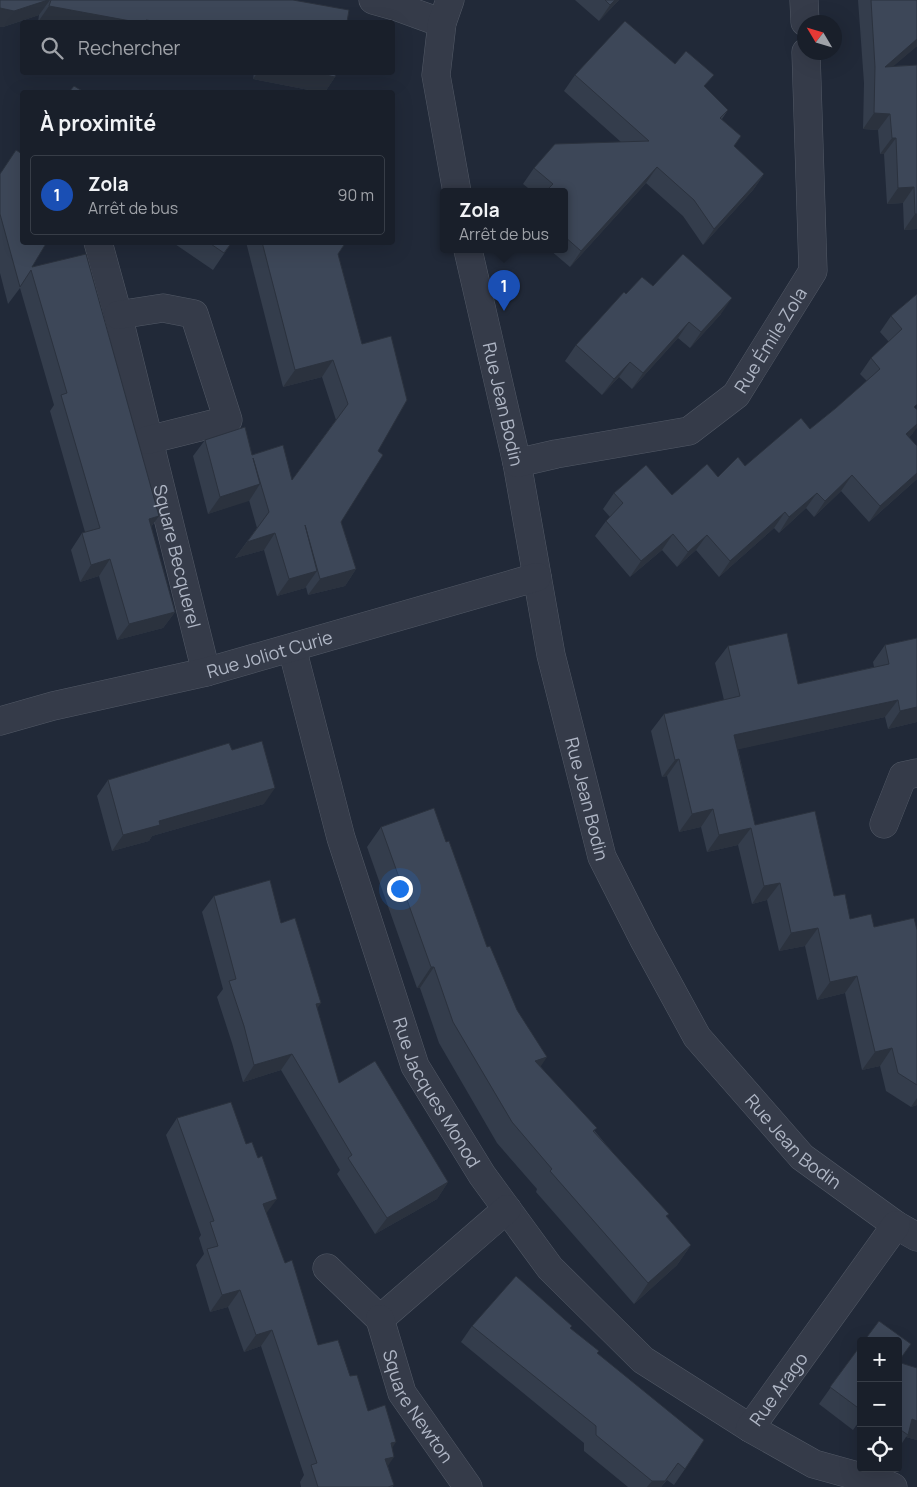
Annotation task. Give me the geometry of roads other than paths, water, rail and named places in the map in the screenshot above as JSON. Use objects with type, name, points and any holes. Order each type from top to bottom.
[{"type":"street","points":[[373,0],[398,7],[446,11],[436,75],[456,188]]},
{"type":"street","points":[[804,0],[805,15]]},
{"type":"street","name":"Rue Émile Zola","points":[[517,463],[556,454],[689,432],[736,395],[813,270],[806,60]]},
{"type":"street","name":"Square Becquerel","points":[[99,245],[118,315],[206,672]]},
{"type":"street","name":"Rue Jean Bodin","points":[[469,253],[517,463],[551,655],[602,857],[643,938],[698,1037],[802,1157],[907,1231]]},
{"type":"street","points":[[118,315],[163,308],[194,314],[228,420],[148,440]]},
{"type":"street","name":"Rue Joliot Curie","points":[[0,720],[53,706],[206,672],[537,577]]},
{"type":"street","name":"Rue Jacques Monod","points":[[292,648],[341,838],[415,1066],[482,1175],[550,1268],[643,1360],[750,1428]]},
{"type":"street","points":[[884,824],[903,776],[917,773]]},
{"type":"street","points":[[380,1319],[507,1209]]},
{"type":"street","name":"Rue Arago","points":[[893,1487],[814,1464],[750,1428],[907,1231]]},
{"type":"street","name":"Square Newton","points":[[327,1268],[380,1319],[402,1393],[468,1487]]},
{"type":"place","name":"Zola","points":[[504,311]]}]
